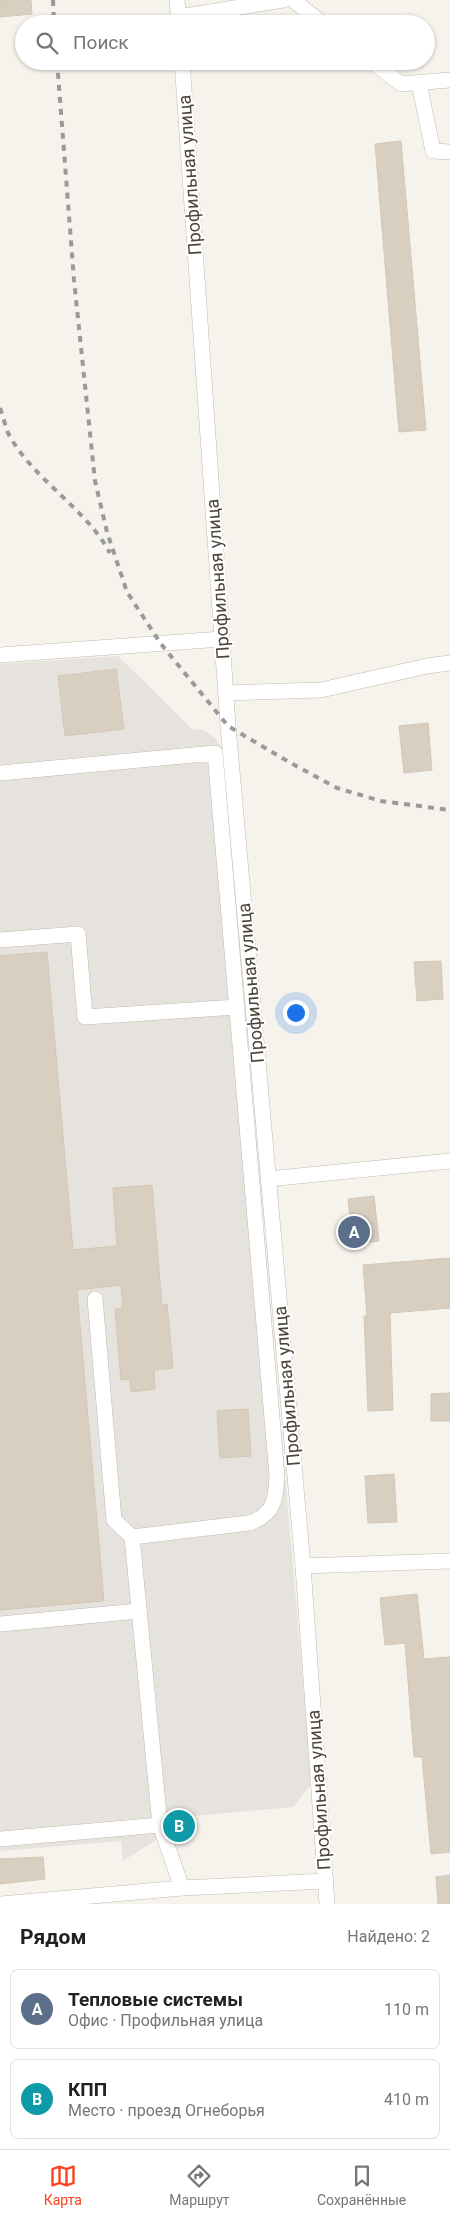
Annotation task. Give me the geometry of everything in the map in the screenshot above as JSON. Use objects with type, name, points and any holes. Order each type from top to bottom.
[{"type":"street","points":[[177,0],[178,15]]},
{"type":"street","points":[[205,15],[283,0]]},
{"type":"street","points":[[293,0],[312,15]]},
{"type":"street","name":"Профильная улица","points":[[183,70],[226,693],[303,1566],[327,1904]]},
{"type":"street","points":[[383,70],[401,84],[450,80]]},
{"type":"street","points":[[419,83],[433,151],[450,152]]},
{"type":"street","points":[[0,655],[222,639]]},
{"type":"street","points":[[226,693],[321,690],[448,665]]},
{"type":"street","points":[[0,773],[215,753],[277,1476],[276,1496],[270,1511],[261,1520],[132,1538]]},
{"type":"street","points":[[0,940],[78,934],[85,1017],[237,1007]]},
{"type":"street","points":[[268,1179],[450,1161]]},
{"type":"street","points":[[94,1299],[114,1520],[132,1538],[160,1826],[182,1888]]},
{"type":"street","points":[[303,1566],[450,1561]]},
{"type":"street","points":[[0,1624],[139,1611]]},
{"type":"street","points":[[0,1839],[160,1826]]},
{"type":"street","points":[[1,1904],[182,1888],[326,1880]]},
{"type":"shaded area","points":[[118,656],[192,729],[204,730],[215,738],[221,747],[312,1783],[293,1807],[171,1818],[172,1835],[167,1833],[123,1861],[121,1841],[0,1851],[0,664]]},
{"type":"building","points":[[0,0],[31,0],[32,14],[0,17]]},
{"type":"building","points":[[401,141],[426,430],[399,432],[375,144]]},
{"type":"building","points":[[116,669],[124,729],[65,736],[58,676]]},
{"type":"building","points":[[428,723],[432,770],[404,773],[399,726]]},
{"type":"building","points":[[47,952],[73,1250],[117,1246],[113,1188],[152,1185],[162,1305],[167,1304],[173,1368],[154,1370],[155,1389],[131,1392],[130,1379],[121,1380],[115,1309],[123,1308],[121,1285],[77,1290],[104,1601],[0,1610],[0,956]]},
{"type":"building","points":[[441,961],[443,999],[417,1001],[414,962]]},
{"type":"building","points":[[374,1196],[379,1241],[353,1244],[348,1199]]},
{"type":"building","points":[[450,1258],[450,1308],[390,1313],[393,1410],[368,1411],[364,1316],[367,1316],[363,1265]]},
{"type":"building","points":[[450,1393],[450,1421],[431,1421],[431,1394]]},
{"type":"building","points":[[248,1409],[251,1456],[220,1458],[217,1411]]},
{"type":"building","points":[[394,1474],[397,1522],[368,1523],[365,1476]]},
{"type":"building","points":[[417,1594],[424,1659],[450,1657],[450,1852],[431,1854],[422,1757],[414,1757],[405,1643],[385,1645],[380,1598]]},
{"type":"building","points":[[185,1817],[187,1834],[173,1835],[171,1818]]},
{"type":"building","points":[[43,1857],[45,1879],[0,1884],[0,1859]]},
{"type":"building","points":[[450,1875],[450,1904],[438,1904],[436,1877]]},
{"type":"railway","points":[[53,0],[54,15]]},
{"type":"railway","points":[[58,70],[74,280],[95,481],[107,532],[127,592],[161,644],[228,726],[337,788],[381,801],[450,810]]},
{"type":"railway","points":[[0,408],[8,433],[18,449],[44,479],[87,521],[110,553]]},
{"type":"place","name":"Тепловые системы","points":[[354,1232]]},
{"type":"place","name":"КПП","points":[[179,1826]]}]
